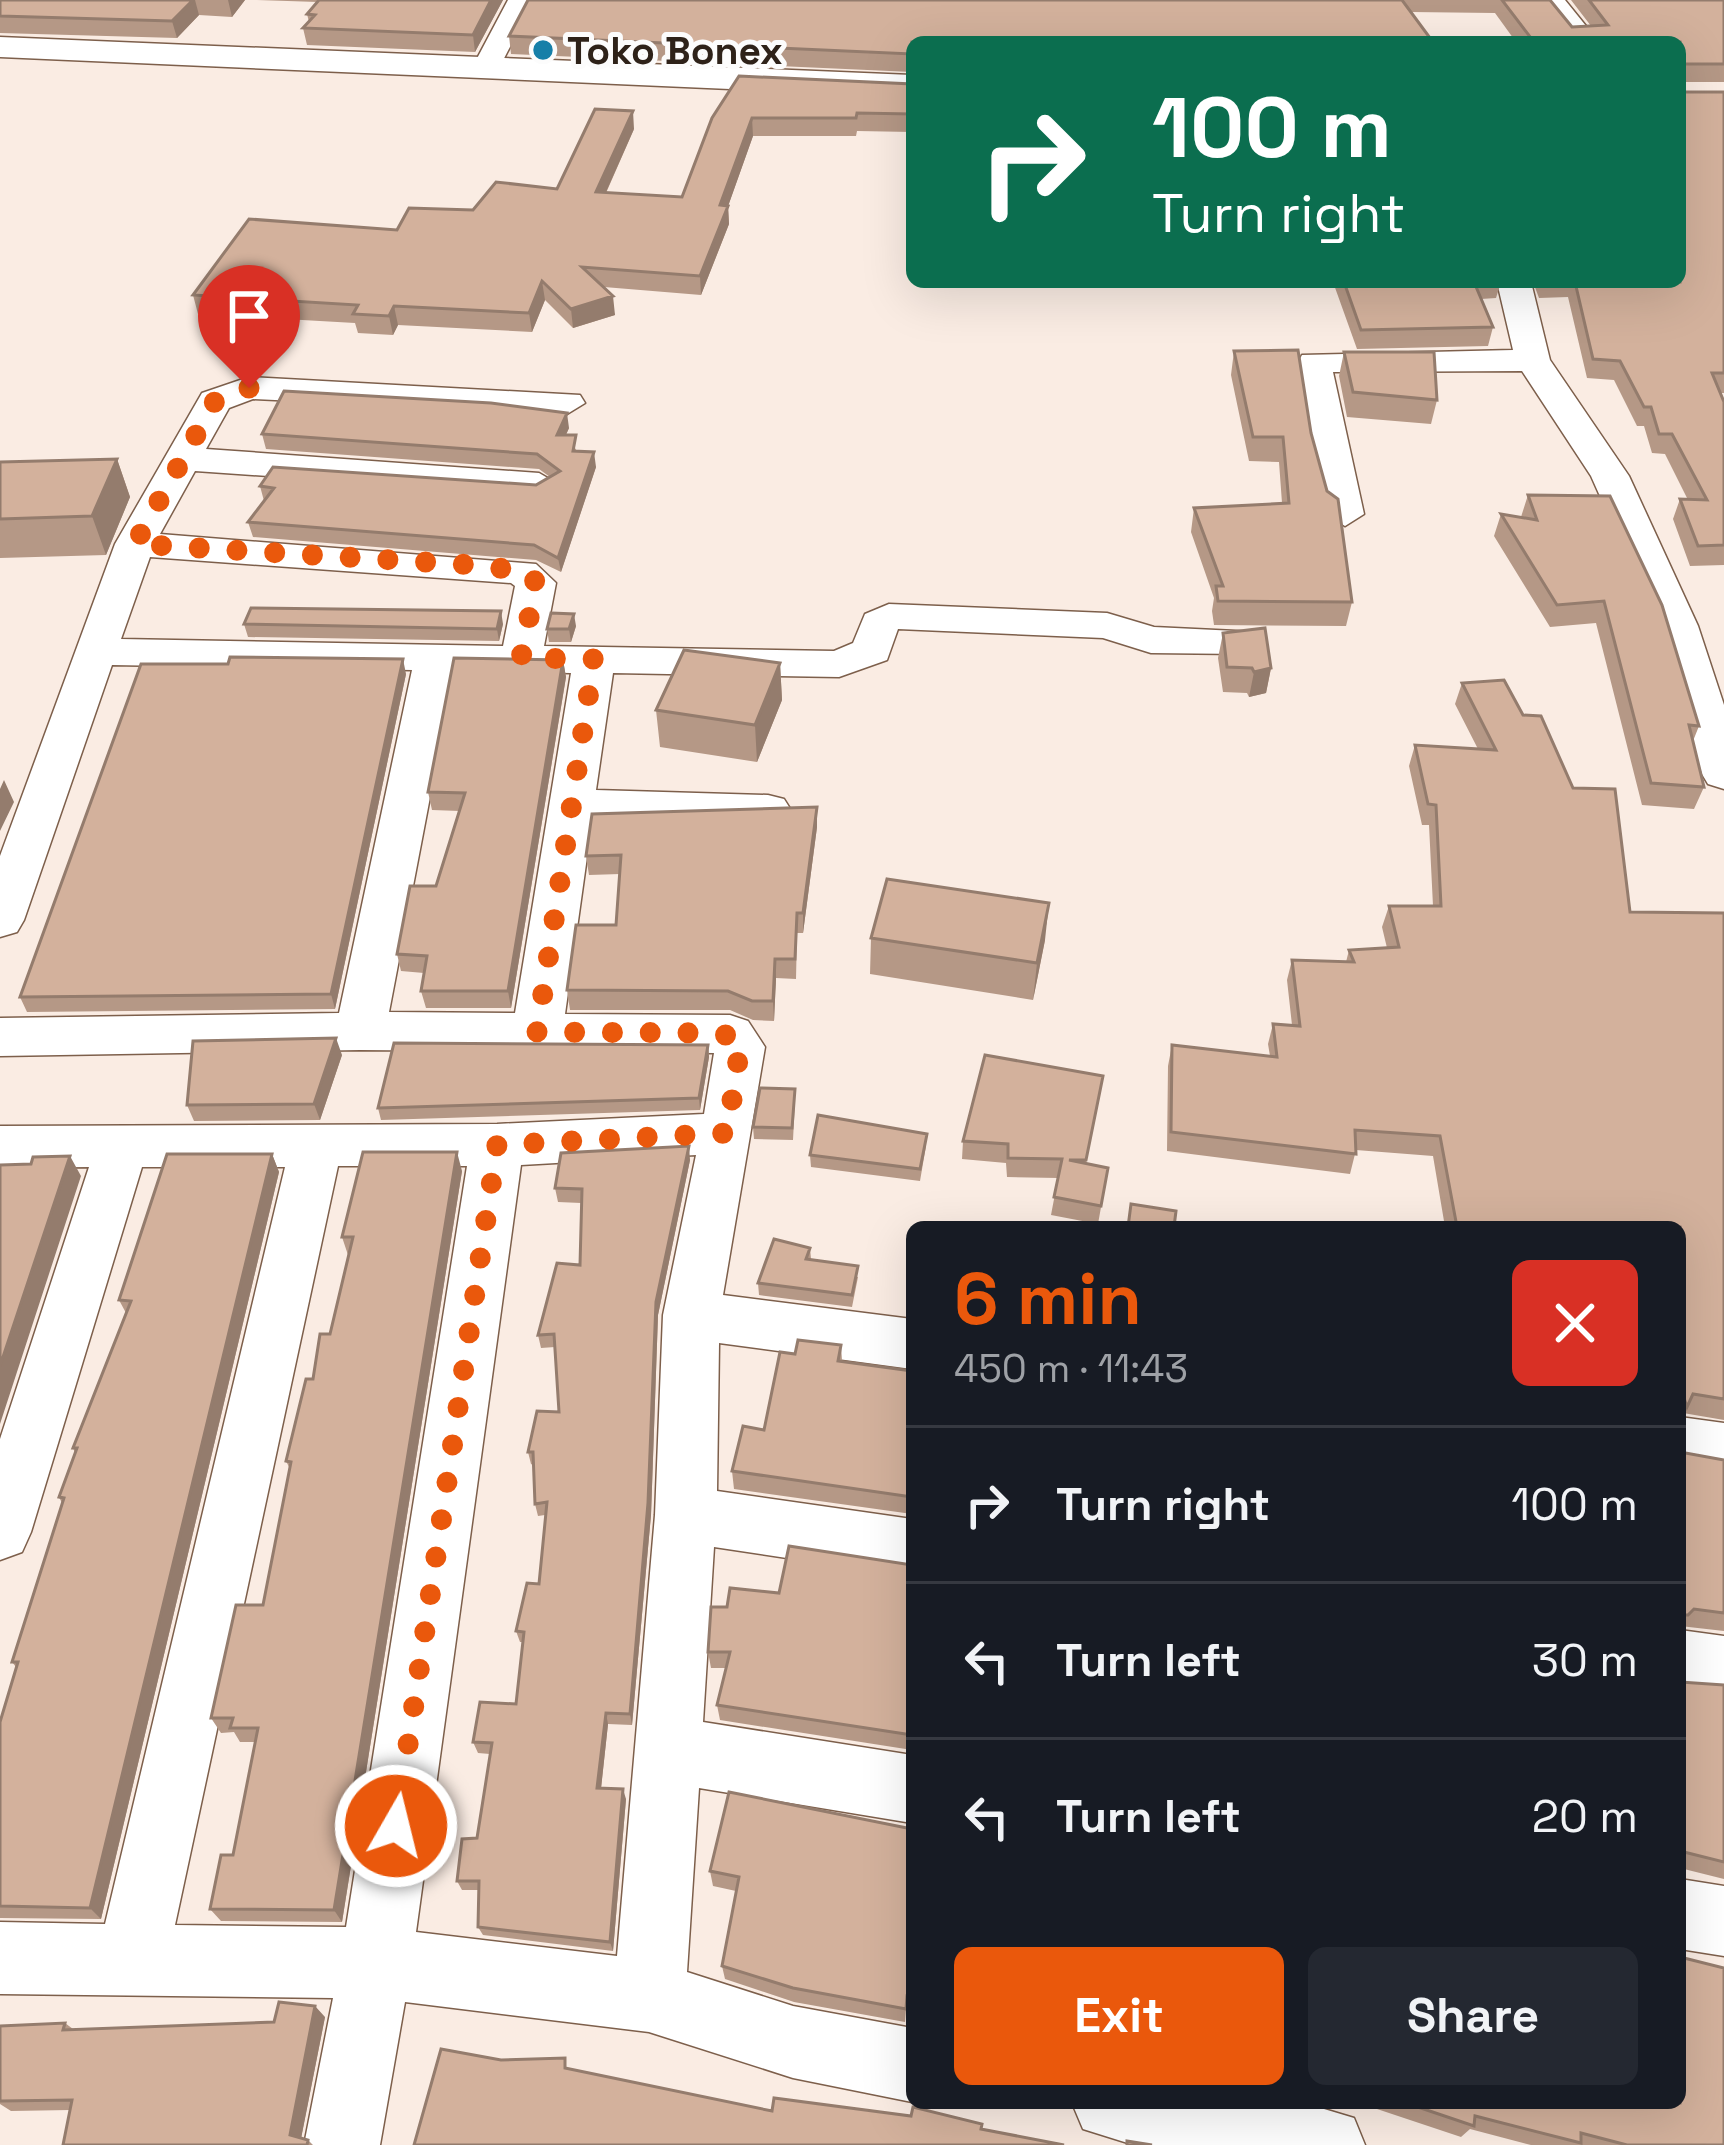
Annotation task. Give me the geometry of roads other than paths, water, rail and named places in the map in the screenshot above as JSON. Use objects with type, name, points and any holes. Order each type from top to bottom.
[{"type":"main road","points":[[0,47],[906,86]]},
{"type":"street","points":[[486,68],[521,0]]},
{"type":"street","points":[[1551,0],[1580,36]]},
{"type":"street","points":[[1515,288],[1533,360],[1620,498],[1678,626],[1724,774]]},
{"type":"street","points":[[1345,514],[1319,410],[1314,362],[1533,360]]},
{"type":"street","points":[[0,920],[135,544],[215,401],[249,388],[567,403]]},
{"type":"street","points":[[183,459],[539,484]]},
{"type":"street","points":[[135,544],[522,572],[536,583],[521,658]]},
{"type":"street","points":[[100,652],[839,664],[872,651],[879,623],[889,616],[1107,626],[1151,640],[1242,641]]},
{"type":"street","points":[[361,1030],[436,657]]},
{"type":"street","points":[[537,1032],[594,659]]},
{"type":"street","points":[[572,805],[768,810]]},
{"type":"street","points":[[0,1037],[361,1030],[730,1034],[740,1047],[691,1315],[686,1515],[649,1996]]},
{"type":"street","points":[[0,1147],[497,1145],[727,1133]]},
{"type":"street","points":[[341,2145],[376,1963],[497,1145]]},
{"type":"street","points":[[132,1960],[316,1147]]},
{"type":"street","points":[[0,1532],[122,1148]]},
{"type":"street","points":[[691,1315],[906,1343]]},
{"type":"street","points":[[1686,1445],[1724,1450]]},
{"type":"street","points":[[686,1515],[906,1547]]},
{"type":"street","points":[[1686,1662],[1724,1667]]},
{"type":"street","points":[[665,1749],[906,1788]]},
{"type":"street","points":[[1686,1915],[1724,1921]]},
{"type":"street","points":[[0,1958],[376,1963],[649,1996],[793,2042],[906,2064]]},
{"type":"street","points":[[1140,2109],[1327,2145]]},
{"type":"place","name":"Toko Bonex","points":[[543,50]]}]
